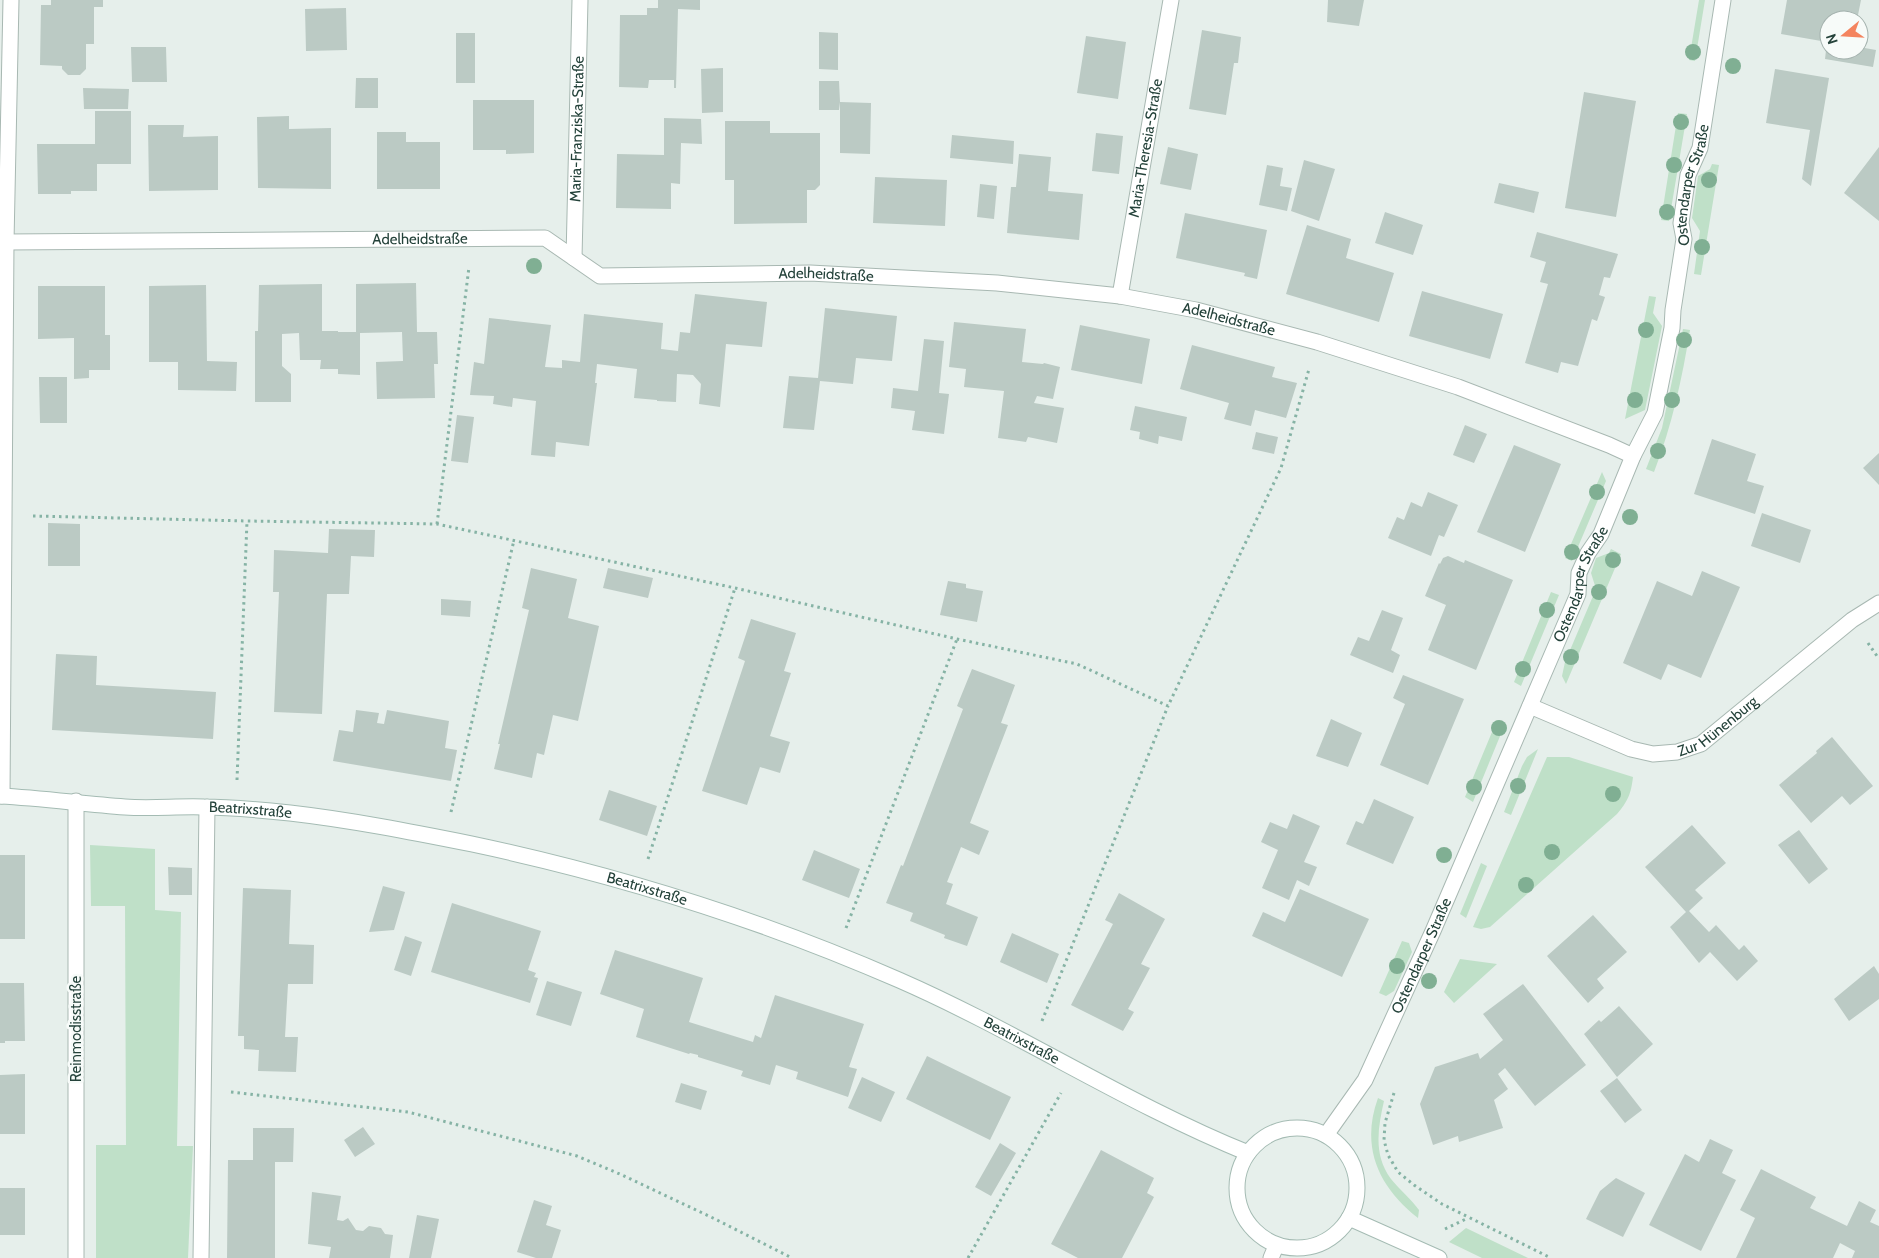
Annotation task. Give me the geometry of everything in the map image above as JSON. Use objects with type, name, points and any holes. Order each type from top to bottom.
[{"type":"street","points":[[1,796],[10,0]]},
{"type":"street","name":"Maria-Franziska-Straße","points":[[574,258],[580,0]]},
{"type":"street","name":"Maria-Theresia-Straße","points":[[1120,296],[1171,0]]},
{"type":"street","name":"Ostendarper Straße","points":[[1326,1135],[1365,1080],[1433,930],[1578,594],[1579,573],[1588,552],[1601,534],[1633,456],[1655,413],[1672,328],[1684,239],[1681,223],[1688,175],[1700,148],[1723,0]]},
{"type":"street","name":"Adelheidstraße","points":[[6,242],[545,238],[600,276],[810,273],[997,283],[1120,296],[1196,310],[1317,342],[1458,387],[1633,456]]},
{"type":"street","name":"Zur Hünenburg","points":[[1530,706],[1631,749],[1653,754],[1677,752],[1701,744],[1852,620],[1879,603]]},
{"type":"street","name":"Beatrixstraße","points":[[1,796],[76,801],[127,808],[207,807],[290,813],[370,824],[531,857],[640,886],[767,927],[901,981],[1029,1044],[1197,1132],[1248,1153]]},
{"type":"street","name":"Reinmodisstraße","points":[[76,801],[76,1258]]},
{"type":"street","points":[[201,1258],[207,807]]},
{"type":"street","points":[[1292,1128],[1310,1129],[1326,1135],[1341,1147],[1351,1163],[1357,1181],[1356,1200],[1349,1218],[1339,1232],[1326,1242],[1310,1247],[1274,1252],[1248,1223],[1239,1206],[1236,1188],[1240,1170],[1248,1153],[1260,1140],[1275,1132],[1292,1128]]},
{"type":"street","points":[[1349,1218],[1439,1258]]},
{"type":"path","points":[[437,524],[473,238]]},
{"type":"path","points":[[1029,1044],[1041,1023],[1168,706],[1281,468],[1317,342]]},
{"type":"path","points":[[4,515],[247,522],[437,524],[1077,664],[1168,706]]},
{"type":"path","points":[[236,809],[247,522]]},
{"type":"path","points":[[445,839],[514,540]]},
{"type":"path","points":[[640,886],[735,588]]},
{"type":"path","points":[[836,954],[957,639]]},
{"type":"path","points":[[968,1258],[1075,1068]]},
{"type":"path","points":[[203,1090],[408,1112],[576,1156],[622,1175],[792,1258]]},
{"type":"path","points":[[1394,1093],[1385,1123],[1384,1140],[1388,1155],[1398,1172],[1442,1204],[1552,1258]]},
{"type":"green space","points":[[1699,0],[1705,0],[1695,61],[1689,60]]},
{"type":"green space","points":[[1678,113],[1687,114],[1669,221],[1661,220]]},
{"type":"green space","points":[[1712,164],[1719,165],[1701,275],[1694,274],[1700,231],[1692,218],[1698,176],[1710,169]]},
{"type":"green space","points":[[1649,296],[1656,297],[1653,313],[1662,326],[1645,410],[1625,419]]},
{"type":"green space","points":[[1683,329],[1690,330],[1684,366],[1671,420],[1654,472],[1646,469],[1662,428]]},
{"type":"green space","points":[[1602,472],[1606,481],[1572,561],[1565,558]]},
{"type":"green space","points":[[1611,549],[1621,554],[1566,684],[1562,676],[1565,662],[1596,589],[1591,573],[1596,558],[1609,553]]},
{"type":"green space","points":[[1551,592],[1559,595],[1521,686],[1514,682]]},
{"type":"green space","points":[[1497,720],[1505,724],[1473,802],[1465,797]]},
{"type":"green space","points":[[1538,749],[1511,815],[1504,812],[1522,766],[1527,757]]},
{"type":"green space","points":[[1547,757],[1569,757],[1633,777],[1628,797],[1617,814],[1490,927],[1481,929],[1473,927]]},
{"type":"green space","points":[[90,845],[155,849],[155,910],[181,912],[177,1146],[193,1146],[188,1258],[96,1258],[96,1145],[126,1145],[125,906],[91,906]]},
{"type":"green space","points":[[1481,863],[1487,866],[1466,918],[1460,914]]},
{"type":"green space","points":[[1402,941],[1409,943],[1412,952],[1394,991],[1386,996],[1379,993]]},
{"type":"green space","points":[[1460,959],[1497,964],[1454,1003],[1444,992]]},
{"type":"green space","points":[[1378,1098],[1384,1101],[1378,1141],[1381,1160],[1391,1179],[1419,1210],[1418,1218],[1404,1206],[1383,1180],[1372,1150],[1371,1133]]},
{"type":"green space","points":[[1466,1228],[1528,1258],[1482,1258],[1449,1242]]},
{"type":"building","points":[[51,0],[103,0],[103,7],[94,7],[94,44],[86,44],[86,69],[80,75],[68,75],[62,69],[62,66],[40,65],[41,5],[51,5]]},
{"type":"building","points":[[658,0],[700,0],[700,10],[678,9],[676,88],[674,88],[674,80],[649,80],[648,88],[619,87],[620,15],[647,15],[647,8],[658,8]]},
{"type":"building","points":[[1328,0],[1364,0],[1359,26],[1327,22]]},
{"type":"building","points":[[1787,0],[1861,0],[1859,10],[1819,10],[1819,41],[1781,34]]},
{"type":"building","points":[[346,8],[347,50],[306,51],[305,9]]},
{"type":"building","points":[[1202,30],[1241,37],[1238,63],[1234,63],[1226,115],[1189,109]]},
{"type":"building","points":[[819,32],[838,33],[838,70],[819,69]]},
{"type":"building","points":[[456,33],[475,33],[475,83],[456,83]]},
{"type":"building","points":[[1086,36],[1126,42],[1118,99],[1077,93]]},
{"type":"building","points":[[131,47],[166,47],[167,82],[132,82]]},
{"type":"building","points":[[1869,49],[1876,50],[1873,67],[1831,60],[1869,60]]},
{"type":"building","points":[[723,68],[723,112],[702,113],[701,69]]},
{"type":"building","points":[[1775,69],[1829,78],[1811,186],[1802,179],[1810,130],[1766,123]]},
{"type":"building","points":[[356,78],[378,78],[378,108],[355,108]]},
{"type":"building","points":[[819,81],[839,81],[839,110],[819,110]]},
{"type":"building","points":[[83,88],[129,89],[128,109],[84,109]]},
{"type":"building","points":[[1584,92],[1636,101],[1616,217],[1565,208]]},
{"type":"building","points":[[473,100],[534,100],[534,153],[506,154],[506,150],[473,150]]},
{"type":"building","points":[[840,102],[871,103],[870,154],[840,153]]},
{"type":"building","points":[[95,111],[131,111],[131,164],[97,164],[97,191],[71,191],[71,194],[38,194],[37,144],[95,144]]},
{"type":"building","points":[[289,116],[289,129],[331,128],[331,189],[258,188],[257,117]]},
{"type":"building","points":[[664,118],[701,119],[702,144],[681,143],[680,184],[671,183],[671,209],[616,208],[617,154],[664,155]]},
{"type":"building","points":[[725,121],[770,121],[770,133],[820,133],[820,185],[815,190],[807,190],[807,223],[734,224],[734,180],[725,180]]},
{"type":"building","points":[[148,125],[184,125],[183,137],[218,136],[218,190],[149,191]]},
{"type":"building","points":[[377,132],[406,132],[406,142],[440,142],[440,189],[377,189]]},
{"type":"building","points":[[1096,133],[1123,136],[1119,174],[1092,171]]},
{"type":"building","points":[[952,135],[1014,141],[1013,164],[950,158]]},
{"type":"building","points":[[1168,147],[1198,154],[1191,190],[1160,184]]},
{"type":"building","points":[[1879,147],[1879,221],[1844,193]]},
{"type":"building","points":[[1019,154],[1051,157],[1048,191],[1083,194],[1079,240],[1007,233],[1011,187],[1016,187]]},
{"type":"building","points":[[1304,160],[1335,169],[1319,221],[1291,211]]},
{"type":"building","points":[[1267,165],[1283,168],[1280,186],[1292,188],[1287,211],[1259,205]]},
{"type":"building","points":[[875,177],[947,180],[945,226],[873,223]]},
{"type":"building","points":[[1499,183],[1539,192],[1534,213],[1494,203]]},
{"type":"building","points":[[980,184],[997,186],[994,219],[977,217]]},
{"type":"building","points":[[1385,212],[1423,225],[1413,255],[1375,243]]},
{"type":"building","points":[[1185,213],[1267,230],[1257,279],[1244,276],[1245,273],[1176,258]]},
{"type":"building","points":[[1307,225],[1351,239],[1346,258],[1394,273],[1379,322],[1286,294]]},
{"type":"building","points":[[1537,232],[1618,254],[1610,278],[1604,277],[1599,295],[1605,297],[1597,321],[1592,319],[1578,366],[1561,362],[1558,373],[1525,363],[1548,284],[1540,282],[1546,262],[1530,257]]},
{"type":"building","points":[[416,283],[417,332],[437,332],[438,364],[434,364],[435,398],[377,399],[376,362],[403,361],[402,332],[360,333],[360,375],[338,374],[338,369],[320,369],[321,360],[300,360],[299,333],[282,334],[282,366],[291,374],[291,402],[255,402],[255,331],[258,331],[259,285],[322,284],[322,331],[356,332],[356,284]]},
{"type":"building","points":[[206,285],[207,361],[237,362],[236,391],[178,390],[178,362],[149,362],[149,286]]},
{"type":"building","points":[[38,286],[105,286],[105,335],[110,335],[110,370],[89,370],[89,378],[74,379],[74,338],[38,339]]},
{"type":"building","points":[[1422,291],[1503,314],[1490,359],[1409,336]]},
{"type":"building","points":[[695,294],[767,302],[762,347],[726,344],[720,407],[699,404],[701,384],[693,375],[677,374],[676,402],[657,401],[634,398],[637,369],[597,364],[595,383],[597,383],[589,446],[556,442],[555,457],[531,455],[536,401],[513,398],[512,407],[493,404],[494,396],[470,395],[474,362],[484,364],[489,318],[551,325],[545,367],[562,368],[562,360],[580,362],[584,314],[663,323],[661,349],[678,351],[680,332],[690,333]]},
{"type":"building","points":[[825,308],[897,316],[892,361],[856,358],[853,384],[820,381],[814,430],[783,428],[789,376],[818,378]]},
{"type":"building","points":[[954,322],[1026,329],[1022,362],[1044,363],[1060,367],[1053,399],[1037,396],[1034,403],[1064,408],[1057,443],[1028,437],[1026,442],[998,438],[1004,391],[964,387],[966,369],[949,367]]},
{"type":"building","points":[[1080,325],[1150,339],[1142,384],[1071,370]]},
{"type":"building","points":[[924,339],[944,341],[939,393],[949,394],[944,434],[912,430],[915,411],[891,408],[893,388],[918,391]]},
{"type":"building","points":[[1192,345],[1275,367],[1272,377],[1297,383],[1286,418],[1255,410],[1251,426],[1224,419],[1229,403],[1180,389]]},
{"type":"building","points":[[39,377],[67,377],[67,423],[40,423]]},
{"type":"building","points":[[1135,406],[1187,417],[1182,441],[1159,436],[1158,444],[1139,439],[1140,432],[1130,430]]},
{"type":"building","points":[[457,415],[474,417],[468,463],[451,461]]},
{"type":"building","points":[[1465,425],[1487,434],[1474,463],[1453,455]]},
{"type":"building","points":[[1256,432],[1278,437],[1274,454],[1252,449]]},
{"type":"building","points":[[1712,439],[1756,454],[1747,481],[1764,486],[1755,514],[1694,494]]},
{"type":"building","points":[[1514,445],[1561,464],[1525,552],[1477,532]]},
{"type":"building","points":[[1879,453],[1879,485],[1863,468]]},
{"type":"building","points":[[1428,492],[1458,505],[1444,537],[1439,535],[1431,556],[1388,538],[1397,517],[1404,520],[1411,502],[1422,507]]},
{"type":"building","points":[[1762,513],[1811,530],[1800,563],[1751,546]]},
{"type":"building","points":[[48,523],[80,524],[80,566],[48,566]]},
{"type":"building","points":[[329,529],[375,530],[374,557],[351,556],[349,594],[327,594],[322,714],[274,712],[279,592],[273,592],[274,550],[328,553]]},
{"type":"building","points":[[1448,556],[1464,563],[1465,560],[1513,580],[1476,670],[1428,650],[1446,605],[1425,596],[1439,563]]},
{"type":"building","points":[[531,568],[577,579],[568,618],[599,626],[578,721],[553,715],[544,755],[537,753],[532,778],[494,769],[529,610],[522,608]]},
{"type":"building","points":[[608,568],[653,578],[648,598],[603,588]]},
{"type":"building","points":[[1702,571],[1740,587],[1701,678],[1668,664],[1661,680],[1623,663],[1657,581],[1692,596]]},
{"type":"building","points":[[948,581],[966,584],[966,588],[983,591],[977,622],[940,615]]},
{"type":"building","points":[[441,599],[471,601],[470,617],[441,615]]},
{"type":"building","points":[[1382,610],[1403,618],[1391,650],[1400,655],[1393,673],[1350,655],[1358,637],[1369,641]]},
{"type":"building","points":[[751,619],[796,633],[784,671],[791,673],[770,736],[790,742],[780,773],[760,767],[747,805],[702,791],[745,661],[738,658]]},
{"type":"building","points":[[56,654],[97,656],[96,685],[216,692],[213,739],[52,730]]},
{"type":"building","points":[[972,669],[1015,685],[1001,723],[1008,725],[970,823],[989,831],[979,855],[961,847],[947,882],[953,884],[946,904],[978,917],[967,946],[944,938],[945,935],[910,921],[913,913],[886,903],[901,865],[903,866],[963,709],[957,706]]},
{"type":"building","points":[[1403,675],[1464,699],[1428,785],[1380,765],[1405,704],[1393,698]]},
{"type":"building","points":[[356,710],[379,713],[377,723],[384,724],[387,710],[449,721],[445,748],[457,750],[451,781],[333,761],[339,730],[353,732]]},
{"type":"building","points":[[1331,719],[1362,733],[1348,767],[1316,756]]},
{"type":"building","points":[[1832,737],[1873,786],[1850,805],[1842,796],[1811,823],[1779,785],[1817,753],[1816,751]]},
{"type":"building","points":[[609,790],[657,806],[647,836],[599,820]]},
{"type":"building","points":[[1374,799],[1414,817],[1393,864],[1346,844],[1356,821],[1363,824]]},
{"type":"building","points":[[1293,814],[1320,826],[1304,862],[1317,867],[1309,886],[1297,880],[1289,900],[1262,888],[1278,850],[1261,842],[1270,822],[1287,829]]},
{"type":"building","points":[[1692,825],[1726,863],[1695,890],[1703,898],[1689,911],[1709,932],[1716,925],[1739,950],[1744,945],[1758,961],[1737,981],[1710,952],[1699,963],[1670,927],[1686,912],[1645,867]]},
{"type":"building","points":[[1799,830],[1828,869],[1809,884],[1778,845]]},
{"type":"building","points":[[814,850],[860,869],[849,898],[802,880]]},
{"type":"building","points":[[0,855],[25,855],[25,939],[0,939]]},
{"type":"building","points":[[168,867],[192,868],[192,895],[169,895]]},
{"type":"building","points":[[383,886],[405,892],[394,930],[369,932]]},
{"type":"building","points":[[243,888],[291,890],[289,944],[314,945],[313,984],[288,984],[285,1037],[298,1037],[296,1072],[258,1071],[259,1050],[244,1049],[244,1036],[238,1036]]},
{"type":"building","points":[[1300,889],[1369,919],[1342,977],[1252,936],[1263,912],[1285,922]]},
{"type":"building","points":[[1119,893],[1165,919],[1141,964],[1150,968],[1128,1009],[1134,1012],[1123,1031],[1071,1005],[1113,924],[1105,920]]},
{"type":"building","points":[[452,903],[541,931],[528,970],[536,973],[534,977],[538,978],[530,1003],[431,972]]},
{"type":"building","points":[[1593,915],[1627,952],[1597,979],[1604,988],[1588,1003],[1547,956]]},
{"type":"building","points":[[1012,933],[1059,954],[1047,983],[1000,962]]},
{"type":"building","points":[[405,936],[422,942],[411,976],[394,970]]},
{"type":"building","points":[[615,950],[703,978],[689,1022],[753,1042],[755,1035],[761,1038],[775,995],[864,1024],[849,1067],[857,1069],[848,1097],[796,1079],[798,1072],[776,1065],[770,1085],[741,1076],[743,1071],[698,1057],[698,1055],[689,1054],[636,1037],[644,1009],[600,994]]},
{"type":"building","points":[[1874,966],[1879,974],[1879,999],[1849,1021],[1834,999]]},
{"type":"building","points":[[547,981],[582,992],[571,1026],[536,1015]]},
{"type":"building","points":[[0,983],[24,983],[25,1041],[5,1041],[5,1043],[0,1043]]},
{"type":"building","points":[[1523,984],[1586,1065],[1535,1106],[1505,1068],[1498,1074],[1508,1089],[1494,1100],[1503,1128],[1459,1142],[1458,1136],[1433,1145],[1420,1104],[1435,1067],[1478,1053],[1480,1059],[1503,1040],[1483,1014]]},
{"type":"building","points":[[1619,1006],[1653,1044],[1617,1077],[1584,1034],[1599,1020],[1601,1022]]},
{"type":"building","points":[[927,1056],[1011,1097],[990,1140],[906,1099]]},
{"type":"building","points":[[25,1074],[25,1134],[0,1134],[0,1075]]},
{"type":"building","points":[[862,1077],[895,1092],[881,1122],[848,1108]]},
{"type":"building","points":[[1617,1078],[1642,1110],[1625,1123],[1600,1091]]},
{"type":"building","points":[[681,1083],[707,1091],[701,1110],[675,1102]]},
{"type":"building","points":[[363,1127],[375,1144],[355,1157],[344,1140]]},
{"type":"building","points":[[253,1128],[294,1128],[293,1162],[275,1162],[275,1258],[227,1258],[228,1160],[253,1160]]},
{"type":"building","points":[[1710,1139],[1733,1150],[1722,1173],[1736,1180],[1701,1251],[1649,1225],[1685,1154],[1699,1162]]},
{"type":"building","points":[[1000,1143],[1016,1153],[991,1196],[975,1187]]},
{"type":"building","points":[[1101,1150],[1154,1178],[1147,1193],[1154,1197],[1122,1258],[1078,1258],[1051,1244]]},
{"type":"building","points":[[1761,1169],[1816,1197],[1810,1208],[1847,1226],[1859,1201],[1876,1210],[1870,1222],[1879,1226],[1879,1258],[1852,1258],[1855,1251],[1840,1243],[1833,1258],[1736,1258],[1755,1218],[1740,1210]]},
{"type":"building","points":[[1616,1178],[1645,1193],[1623,1237],[1586,1219],[1600,1191]]},
{"type":"building","points":[[0,1188],[25,1188],[25,1235],[0,1235]]},
{"type":"building","points":[[312,1192],[341,1196],[337,1220],[343,1221],[348,1218],[356,1230],[363,1231],[369,1226],[381,1228],[385,1234],[393,1235],[390,1258],[329,1258],[331,1247],[308,1244]]},
{"type":"building","points":[[534,1200],[552,1206],[546,1225],[561,1230],[552,1258],[536,1258],[517,1252]]},
{"type":"building","points":[[417,1215],[439,1219],[431,1258],[409,1258]]}]
